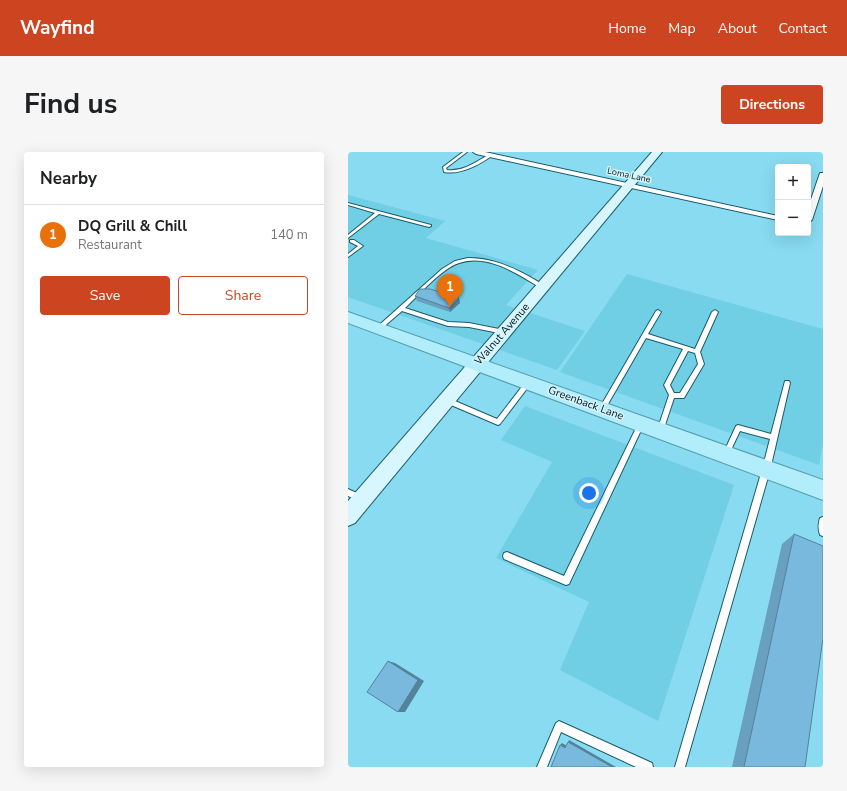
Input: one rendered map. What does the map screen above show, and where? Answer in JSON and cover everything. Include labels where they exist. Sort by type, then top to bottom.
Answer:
[{"type":"main road","name":"Greenback Lane","points":[[348,317],[823,490]]},
{"type":"street","name":"Loma Lane","points":[[476,152],[775,217]]},
{"type":"street","name":"Walnut Avenue","points":[[348,516],[355,496],[446,400],[657,152]]},
{"type":"street","points":[[811,211],[823,176]]},
{"type":"lane","points":[[465,152],[446,165],[444,168],[445,170],[450,172],[460,171],[491,155]]},
{"type":"lane","points":[[348,204],[429,226]]},
{"type":"lane","points":[[348,256],[361,246],[349,240],[379,212]]},
{"type":"lane","points":[[379,328],[445,269],[457,262],[470,260],[489,262],[506,267],[542,287]]},
{"type":"lane","points":[[401,309],[448,324],[469,325],[504,332]]},
{"type":"lane","points":[[602,409],[658,312]]},
{"type":"lane","points":[[672,395],[682,396],[701,364],[697,352],[715,312]]},
{"type":"lane","points":[[644,335],[697,352]]},
{"type":"lane","points":[[660,431],[672,395],[667,385],[686,348]]},
{"type":"lane","points":[[446,400],[498,422],[529,382]]},
{"type":"lane","points":[[680,767],[766,470],[787,383]]},
{"type":"lane","points":[[507,556],[566,581],[641,424]]},
{"type":"lane","points":[[726,455],[738,428],[774,437]]},
{"type":"lane","points":[[823,521],[823,532]]},
{"type":"lane","points":[[542,767],[559,726],[648,767]]},
{"type":"shaded area","points":[[348,195],[445,221],[426,238],[538,270],[506,305],[585,331],[557,370],[348,297]]},
{"type":"shaded area","points":[[627,274],[823,329],[823,443],[819,465],[560,372]]},
{"type":"shaded area","points":[[525,406],[734,485],[658,721],[560,670],[589,602],[496,558],[552,462],[501,440]]},
{"type":"building","points":[[420,289],[430,289],[459,298],[449,308],[415,296]]},
{"type":"building","points":[[794,534],[823,546],[823,638],[805,767],[744,767]]},
{"type":"building","points":[[388,661],[418,680],[398,712],[367,692]]},
{"type":"building","points":[[568,742],[612,767],[551,767],[560,745],[565,748]]},
{"type":"place","name":"DQ Grill & Chill","points":[[450,307]]}]
